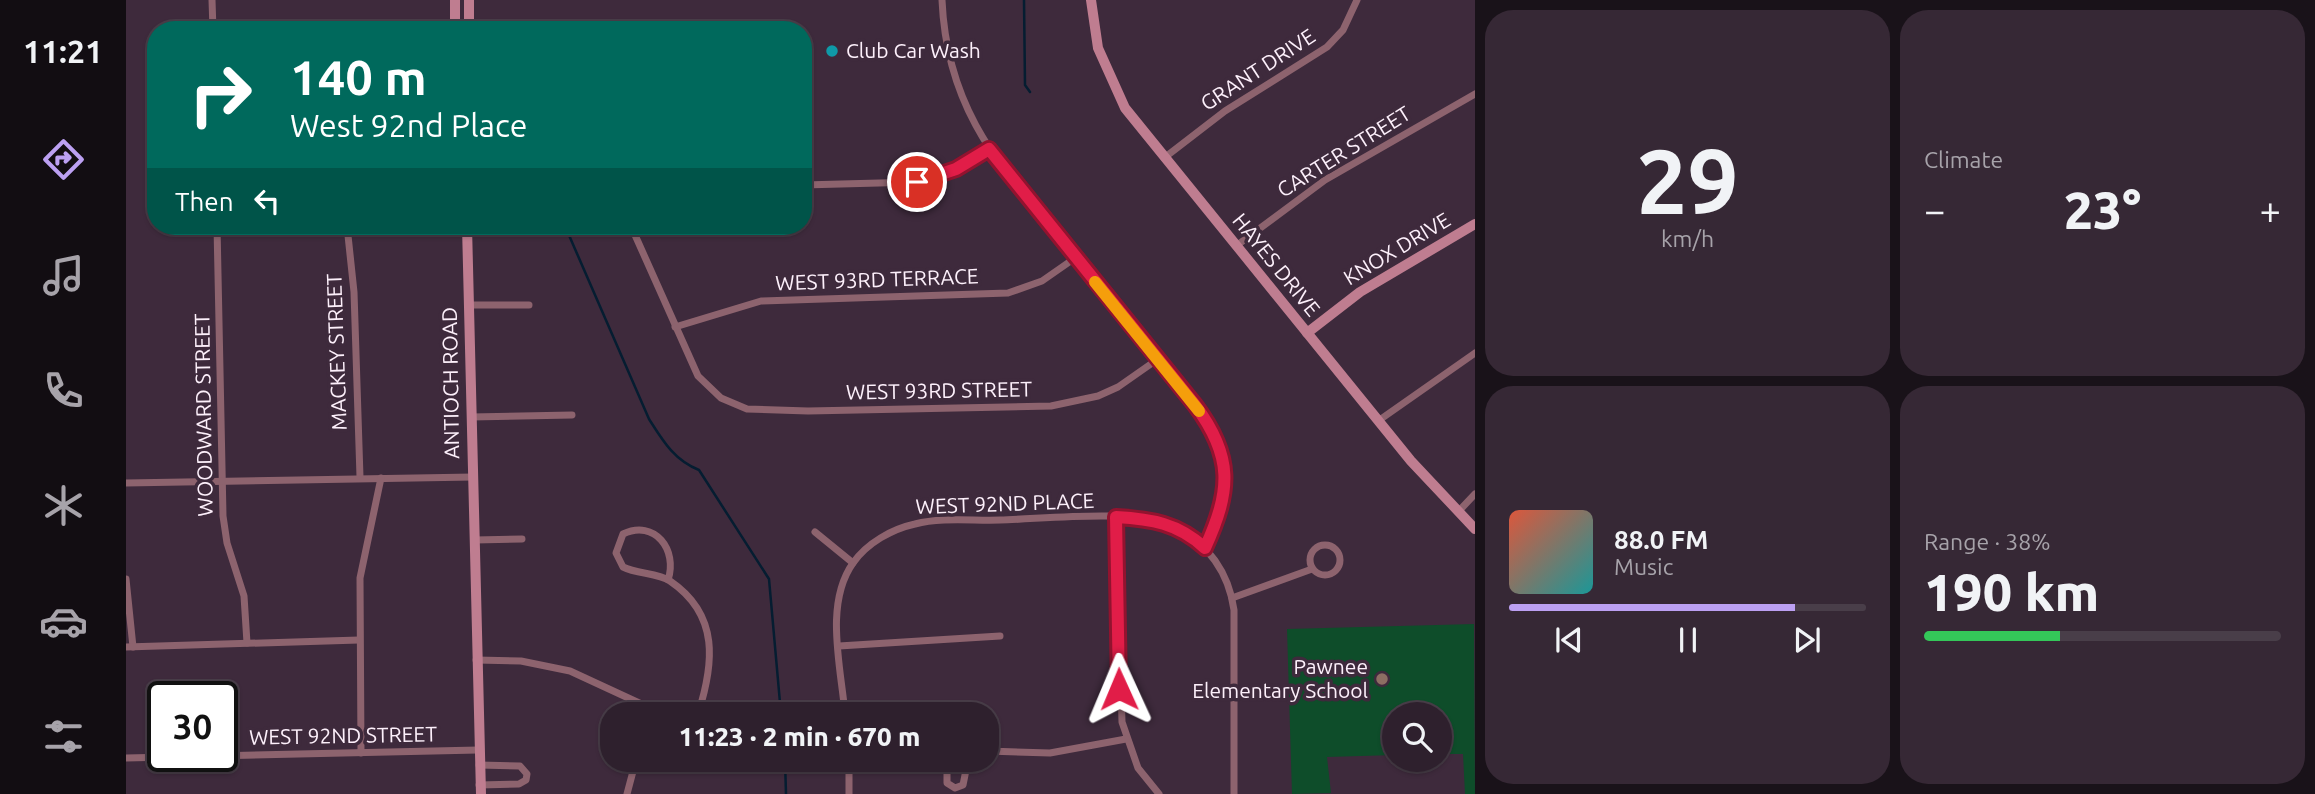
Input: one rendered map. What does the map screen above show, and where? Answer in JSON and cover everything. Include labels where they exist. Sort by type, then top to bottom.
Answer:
[{"type":"street","points":[[212,0],[213,21]]},
{"type":"street","points":[[455,0],[455,21]]},
{"type":"street","points":[[469,0],[469,21]]},
{"type":"street","points":[[942,0],[947,50],[953,76],[975,127],[989,149],[1209,424],[1222,453],[1226,485],[1223,504],[1205,548],[1219,566],[1232,598],[1234,794]]},
{"type":"street","name":"HAYES DRIVE","points":[[1091,0],[1094,28],[1105,69],[1125,108],[1378,421],[1475,529]]},
{"type":"street","name":"GRANT DRIVE","points":[[1164,158],[1225,111],[1327,47],[1343,30],[1357,0]]},
{"type":"street","name":"CARTER STREET","points":[[1236,246],[1325,180],[1475,94]]},
{"type":"street","points":[[812,185],[917,182],[956,169],[989,149]]},
{"type":"street","name":"KNOX DRIVE","points":[[1307,333],[1392,271],[1475,224]]},
{"type":"street","name":"WOODWARD STREET","points":[[217,235],[224,528],[244,596],[247,643]]},
{"type":"street","name":"MACKEY STREET","points":[[348,235],[354,292],[360,477]]},
{"type":"street","name":"ANTIOCH ROAD","points":[[467,235],[479,790]]},
{"type":"street","points":[[635,235],[675,327]]},
{"type":"street","name":"WEST 93RD TERRACE","points":[[675,327],[705,315],[761,301],[1008,293],[1042,281],[1075,258]]},
{"type":"street","points":[[469,305],[529,305]]},
{"type":"street","name":"WEST 93RD STREET","points":[[675,327],[691,365],[713,392],[732,404],[761,411],[1051,406],[1098,396],[1118,387],[1158,359]]},
{"type":"street","points":[[1378,421],[1475,353]]},
{"type":"street","points":[[471,417],[572,415]]},
{"type":"street","points":[[126,483],[473,477]]},
{"type":"street","points":[[361,753],[361,568],[381,478]]},
{"type":"street","points":[[1458,513],[1475,494]]},
{"type":"street","points":[[1116,517],[1119,689],[1126,739],[1138,768],[1159,794]]},
{"type":"street","name":"WEST 92ND PLACE","points":[[853,563],[886,534],[917,523],[1116,517],[1166,523],[1194,538],[1205,548]]},
{"type":"street","points":[[668,580],[671,571],[662,539],[652,531],[640,528],[623,534],[616,553],[623,567],[668,580],[693,605],[708,631],[711,646],[709,675],[701,702]]},
{"type":"street","points":[[815,531],[853,563],[838,606],[844,702]]},
{"type":"street","points":[[475,540],[522,539]]},
{"type":"street","points":[[1328,545],[1340,554],[1340,565],[1335,573],[1320,575],[1312,569],[1310,559],[1318,547],[1328,545]]},
{"type":"street","points":[[1232,598],[1312,569]]},
{"type":"street","points":[[126,579],[130,647],[359,640]]},
{"type":"street","points":[[839,646],[1000,636]]},
{"type":"street","points":[[476,660],[521,661],[569,670],[636,702]]},
{"type":"street","points":[[999,751],[1050,753],[1126,739]]},
{"type":"street","name":"WEST 92ND STREET","points":[[126,758],[478,750]]},
{"type":"street","points":[[479,765],[520,766],[527,774],[526,780],[519,784],[479,790]]},
{"type":"street","points":[[627,794],[633,772]]},
{"type":"street","points":[[849,772],[849,794]]},
{"type":"street","points":[[947,772],[947,783],[954,788],[962,785],[965,772]]},
{"type":"green space","name":"Pawnee Elementary School","points":[[1474,624],[1475,794],[1465,794],[1463,754],[1452,754],[1452,702],[1382,702],[1382,755],[1327,757],[1331,793],[1292,794],[1287,629]]},
{"type":"waterway","points":[[1024,0],[1025,85],[1030,92]]},
{"type":"waterway","points":[[569,235],[649,419],[676,455],[699,470],[769,579],[780,702]]},
{"type":"waterway","points":[[785,772],[786,794]]},
{"type":"slow traffic","points":[[1095,282],[1199,411]]},
{"type":"place","name":"Club Car Wash","points":[[832,51]]},
{"type":"place","name":"Pawnee Elementary School","points":[[1382,679]]},
{"type":"route","points":[[917,182],[956,169],[989,149],[1195,405],[1217,439],[1225,468],[1226,485],[1218,520],[1205,548],[1194,538],[1166,523],[1116,517],[1119,689]]}]
